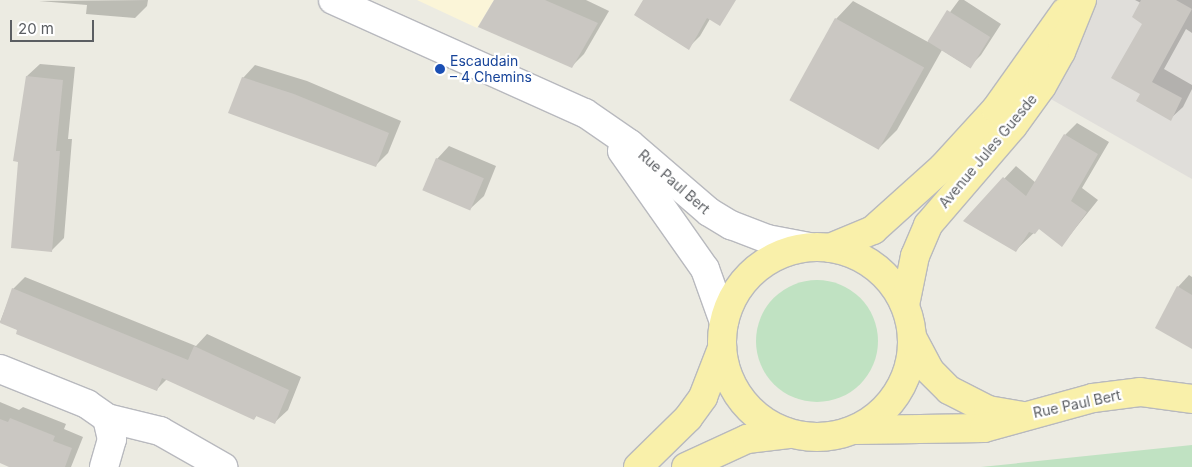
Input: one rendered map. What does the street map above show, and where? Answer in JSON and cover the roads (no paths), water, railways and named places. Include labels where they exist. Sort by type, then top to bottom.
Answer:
[{"type":"main road","name":"Avenue Jules Guesde","points":[[723,335],[737,292],[750,274],[777,256],[819,247],[874,230],[944,167],[996,109],[1073,0]]},
{"type":"main road","name":"Avenue Jules Guesde","points":[[905,305],[915,256],[928,225],[1037,94],[1061,52],[1082,0]]},
{"type":"main road","points":[[686,467],[748,439],[790,434],[822,437],[855,430],[881,413],[901,388],[911,358],[912,337],[905,305],[880,270],[856,255],[819,247]]},
{"type":"main road","points":[[723,335],[726,369],[739,397],[761,420],[790,434]]},
{"type":"main road","points":[[638,467],[688,418],[703,397],[723,335]]},
{"type":"main road","name":"Rue Paul Bert","points":[[912,337],[930,371],[949,390],[988,410],[1022,416]]},
{"type":"main road","name":"Rue Paul Bert","points":[[855,430],[984,428],[1093,398],[1140,392],[1192,399]]},
{"type":"street","name":"Rue Paul Bert","points":[[333,0],[568,104],[602,124],[719,219],[767,239],[819,247]]},
{"type":"street","name":"Rue Paul Bert","points":[[602,124],[705,269],[723,335]]},
{"type":"street","points":[[0,368],[87,404],[107,418],[160,431],[223,467]]},
{"type":"street","points":[[104,467],[112,439],[107,418]]},
{"type":"place","name":"Escaudain – 4 Chemins","points":[[440,69]]}]
